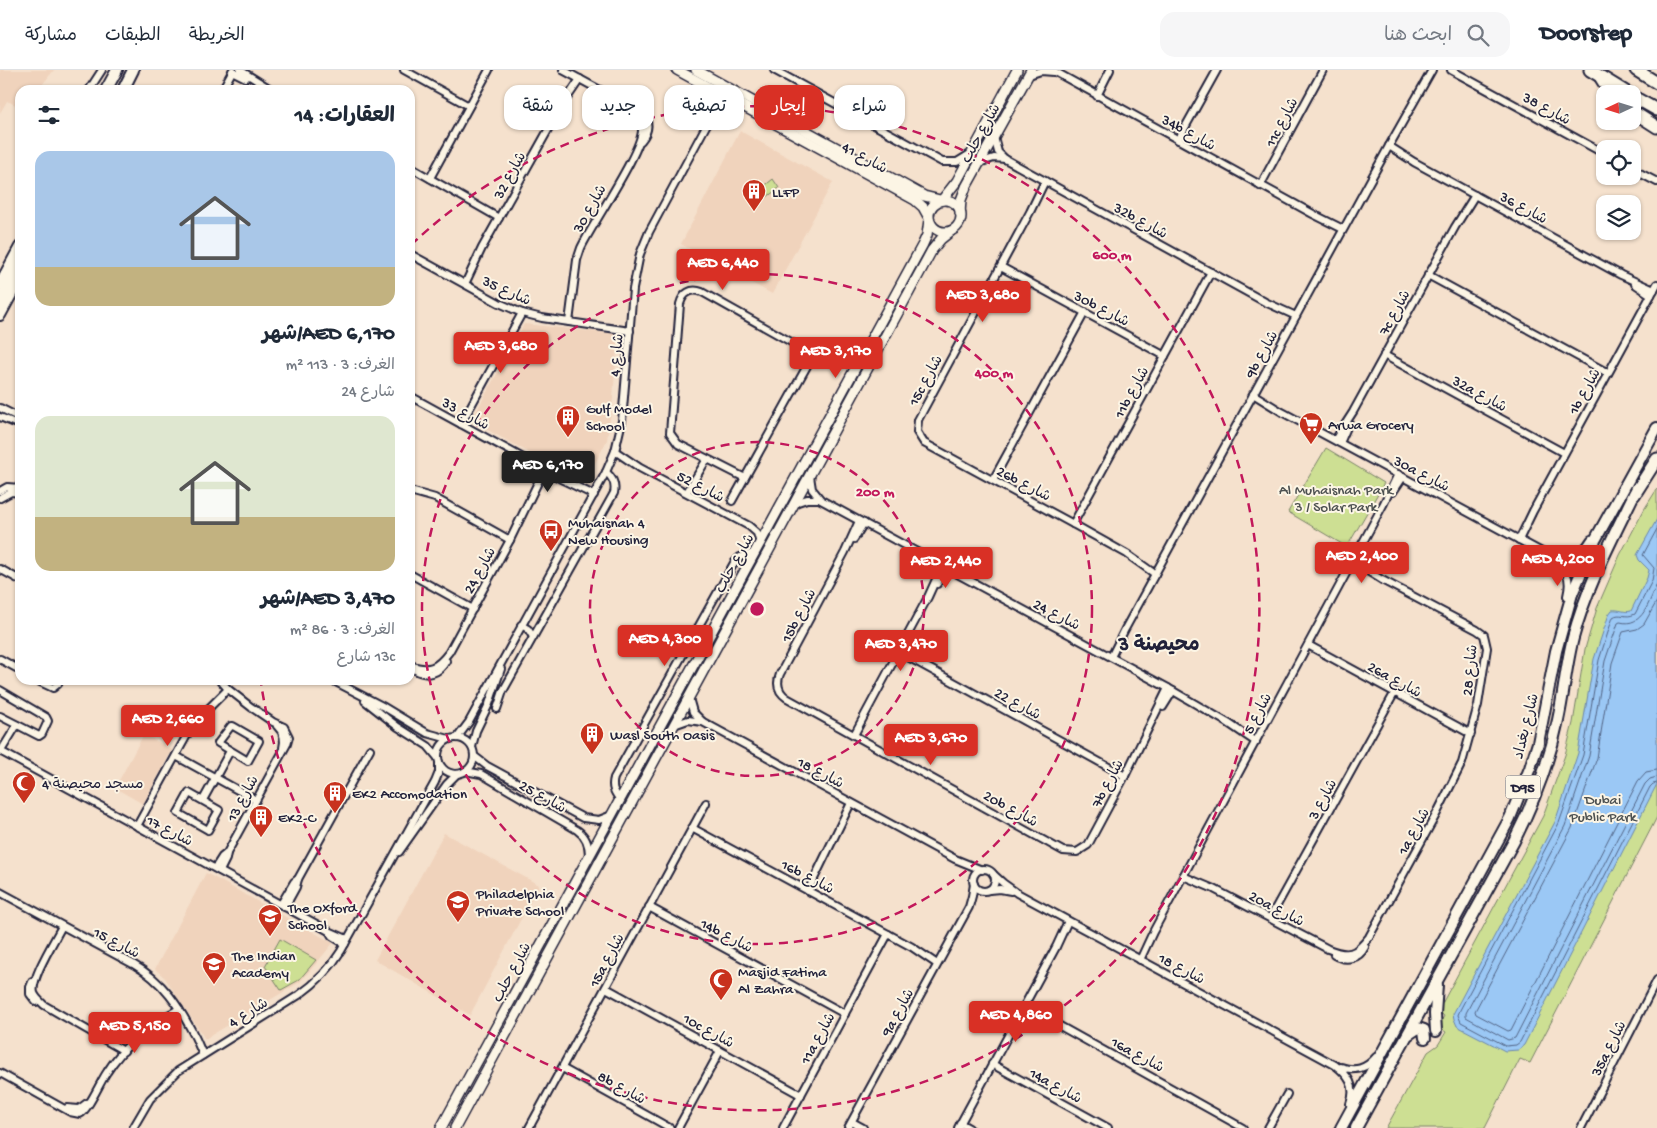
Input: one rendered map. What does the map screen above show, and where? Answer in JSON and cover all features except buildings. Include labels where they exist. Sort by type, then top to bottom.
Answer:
[{"type":"highway","points":[[1590,70],[1614,85]]},
{"type":"highway","points":[[1636,70],[1657,83]]},
{"type":"highway","points":[[1600,76],[1606,85]]},
{"type":"highway","points":[[1641,101],[1657,110]]},
{"type":"highway","points":[[1641,117],[1657,127]]},
{"type":"highway","points":[[1634,495],[1657,459]]},
{"type":"main road","points":[[109,85],[117,70]]},
{"type":"main road","points":[[126,85],[133,70]]},
{"type":"main road","points":[[0,284],[4,270],[15,254]]},
{"type":"main road","points":[[0,300],[15,272]]},
{"type":"main road","points":[[0,315],[15,287]]},
{"type":"main road","name":"شارع بغداد","points":[[1341,1128],[1510,818],[1521,793],[1538,743],[1556,651],[1566,612],[1586,559],[1657,428]]},
{"type":"main road","name":"شارع بغداد","points":[[1356,1128],[1514,841],[1534,798],[1543,774],[1558,720],[1568,658],[1581,611],[1601,561],[1657,450]]},
{"type":"main road","points":[[1436,1031],[1437,979]]},
{"type":"main road","points":[[1407,1036],[1413,1030],[1421,1028],[1424,1030],[1425,1038]]},
{"type":"street","points":[[92,85],[102,70]]},
{"type":"street","points":[[240,70],[262,84]]},
{"type":"street","points":[[404,70],[469,106]]},
{"type":"street","points":[[430,178],[489,70]]},
{"type":"street","name":"شارع 30","points":[[563,70],[642,113],[648,124],[647,133],[581,248],[577,260],[571,322]]},
{"type":"street","name":"شارع 41","points":[[677,70],[705,85]]},
{"type":"street","name":"شارع 41","points":[[696,70],[924,196],[941,200]]},
{"type":"street","points":[[774,70],[942,162],[957,162],[973,152]]},
{"type":"street","name":"شارع حلب","points":[[941,200],[957,181],[1017,70]]},
{"type":"street","points":[[1095,95],[1109,70]]},
{"type":"street","points":[[1178,140],[1217,70]]},
{"type":"street","name":"11c شارع","points":[[1260,186],[1323,70]]},
{"type":"street","name":"9b شارع","points":[[1418,92],[1427,70]]},
{"type":"street","name":"9b شارع","points":[[1109,656],[1387,148],[1432,70]]},
{"type":"street","name":"شارع 38","points":[[1451,70],[1596,149]]},
{"type":"street","points":[[225,85],[232,71],[262,84]]},
{"type":"street","name":"34b شارع","points":[[1029,73],[1053,71],[1342,231]]},
{"type":"street","name":"شارع حلب","points":[[960,212],[963,193],[1029,73]]},
{"type":"street","name":"شارع 32","points":[[463,283],[577,78]]},
{"type":"street","name":"شارع 41","points":[[744,107],[915,200],[923,207],[929,218]]},
{"type":"street","name":"شارع 4","points":[[458,738],[469,722],[606,472],[614,454],[624,411],[634,280],[643,246],[704,130]]},
{"type":"street","points":[[994,137],[996,147],[1005,159]]},
{"type":"street","name":"شارع 36","points":[[1387,148],[1622,275],[1654,289]]},
{"type":"street","points":[[979,163],[994,158],[1005,159]]},
{"type":"street","name":"32b شارع","points":[[1005,159],[1294,318]]},
{"type":"street","points":[[415,170],[500,216]]},
{"type":"street","points":[[1641,174],[1657,182]]},
{"type":"street","name":"15c شارع","points":[[916,428],[918,420],[1047,182]]},
{"type":"street","name":"7c شارع","points":[[1337,442],[1472,194]]},
{"type":"street","points":[[941,200],[954,202],[960,212],[960,221],[951,231],[938,230],[929,218],[930,208],[941,200]]},
{"type":"street","name":"شارع حلب","points":[[441,1128],[923,244],[927,235],[929,218]]},
{"type":"street","name":"شارع حلب","points":[[455,1128],[932,250],[940,239],[951,231]]},
{"type":"street","name":"شارع 35","points":[[415,257],[498,303],[522,313],[602,327],[630,329]]},
{"type":"street","name":"30b شارع","points":[[1001,267],[1166,356]]},
{"type":"street","name":"11b شارع","points":[[1074,524],[1211,272]]},
{"type":"street","points":[[1428,275],[1608,373]]},
{"type":"street","name":"1b شارع","points":[[1517,538],[1654,289]]},
{"type":"street","points":[[732,501],[807,366],[808,357],[807,353],[800,347],[702,292],[692,290],[684,295],[680,304],[669,428],[675,441],[744,478]]},
{"type":"street","points":[[992,480],[1085,312]]},
{"type":"street","points":[[461,424],[522,313]]},
{"type":"street","name":"32a شارع","points":[[1384,355],[1564,453]]},
{"type":"street","name":"30a شارع","points":[[1252,396],[1551,557],[1562,565],[1568,574],[1569,585],[1565,605],[1566,612]]},
{"type":"street","name":"شارع 33","points":[[415,399],[592,497]]},
{"type":"street","points":[[0,408],[15,416]]},
{"type":"street","points":[[0,417],[15,423]]},
{"type":"street","name":"26b شارع","points":[[916,428],[918,436],[924,443],[1157,571]]},
{"type":"street","name":"شارع 52","points":[[614,454],[749,526],[756,533],[758,548]]},
{"type":"street","points":[[687,492],[707,458]]},
{"type":"street","name":"شارع 24","points":[[415,669],[422,674],[430,674],[442,668],[530,500],[547,472]]},
{"type":"street","points":[[497,709],[503,691],[538,626],[614,493],[613,479],[606,472]]},
{"type":"street","points":[[810,476],[812,489],[820,500]]},
{"type":"street","name":"شارع 5","points":[[1138,959],[1400,476]]},
{"type":"street","points":[[0,492],[7,487],[15,488]]},
{"type":"street","points":[[0,498],[11,492],[15,492]]},
{"type":"street","points":[[415,492],[435,498],[510,540]]},
{"type":"street","points":[[795,503],[808,498],[820,500]]},
{"type":"street","name":"شارع 24","points":[[820,500],[1109,656],[1257,739]]},
{"type":"street","name":"15b شارع","points":[[779,690],[780,674],[862,522]]},
{"type":"street","points":[[1551,557],[1565,559],[1578,555],[1584,551],[1593,535],[1603,525]]},
{"type":"street","name":"شارع 52","points":[[749,526],[769,526]]},
{"type":"street","points":[[620,800],[614,791],[614,778],[734,563],[740,557],[758,548]]},
{"type":"street","name":"شارع 28","points":[[1352,564],[1469,625],[1484,635],[1487,648],[1478,705],[1471,734]]},
{"type":"street","points":[[854,736],[945,567]]},
{"type":"street","points":[[0,569],[15,577]]},
{"type":"street","points":[[415,577],[472,609]]},
{"type":"street","points":[[522,623],[538,626]]},
{"type":"street","points":[[522,623],[533,637]]},
{"type":"street","name":"26a شارع","points":[[1308,645],[1471,734]]},
{"type":"street","name":"شارع 4","points":[[472,747],[476,731],[489,704],[507,652]]},
{"type":"street","name":"شارع 22","points":[[899,652],[1125,776]]},
{"type":"street","points":[[0,659],[15,667]]},
{"type":"street","points":[[45,685],[53,688],[57,685]]},
{"type":"street","name":"شارع 13","points":[[218,870],[280,756],[284,737],[281,729],[273,722],[224,685]]},
{"type":"street","points":[[342,685],[384,707],[434,736],[449,739],[458,738],[466,741],[472,747],[474,756],[472,765],[465,771],[457,774],[444,770],[428,746],[398,727],[355,692]]},
{"type":"street","points":[[137,826],[197,720],[228,689]]},
{"type":"street","points":[[0,690],[46,717],[48,721],[42,734],[39,736],[0,716]]},
{"type":"street","name":"20b شارع","points":[[779,690],[784,697],[1064,851],[1077,852]]},
{"type":"street","name":"7b شارع","points":[[1077,852],[1088,845],[1170,690]]},
{"type":"street","name":"شارع 3","points":[[1270,918],[1395,692]]},
{"type":"street","name":"شارع 18","points":[[689,698],[693,712],[703,722],[955,859],[982,870]]},
{"type":"street","points":[[674,725],[688,720],[703,722]]},
{"type":"street","points":[[0,750],[16,724]]},
{"type":"street","points":[[232,726],[259,741],[248,760],[230,751],[218,743],[232,726]]},
{"type":"street","name":"1a شارع","points":[[1369,937],[1457,775],[1471,734]]},
{"type":"street","points":[[438,760],[442,745],[449,739]]},
{"type":"street","points":[[283,906],[296,887],[298,879],[370,749]]},
{"type":"street","name":"شارع 17","points":[[0,750],[346,941]]},
{"type":"street","points":[[203,800],[230,751]]},
{"type":"street","points":[[176,756],[256,800]]},
{"type":"street","name":"شارع 25","points":[[474,756],[487,766],[583,818],[599,820],[613,814]]},
{"type":"street","name":"شارع 4","points":[[133,1128],[148,1103],[178,1071],[308,989],[330,966],[346,941],[435,782],[439,772],[438,760]]},
{"type":"street","name":"شارع 25","points":[[465,771],[481,774],[582,833],[588,843],[588,860]]},
{"type":"street","name":"شارع 4","points":[[380,880],[447,784],[457,774]]},
{"type":"street","points":[[189,794],[203,800],[219,810],[208,830],[178,813],[189,794]]},
{"type":"street","name":"15a شارع","points":[[529,1128],[706,803]]},
{"type":"street","points":[[808,891],[838,830],[854,804]]},
{"type":"street","name":"16b شارع","points":[[692,828],[939,962]]},
{"type":"street","name":"شارع 18","points":[[955,859],[966,867],[974,881]]},
{"type":"street","points":[[987,870],[993,874],[994,883],[986,890],[978,889],[974,881],[976,873],[987,870]]},
{"type":"street","name":"شارع 18","points":[[993,874],[1017,893],[1335,1065],[1346,1074],[1353,1092],[1351,1101],[1337,1128]]},
{"type":"street","name":"20a شارع","points":[[1184,874],[1328,949],[1341,958],[1353,958],[1364,950],[1369,937]]},
{"type":"street","name":"9a شارع","points":[[851,1126],[968,908],[974,881]]},
{"type":"street","name":"شارع 18","points":[[986,890],[1000,889],[1017,893]]},
{"type":"street","name":"9a شارع","points":[[968,908],[986,890]]},
{"type":"street","name":"شارع 15","points":[[0,892],[146,972],[164,988],[179,1009],[205,1054]]},
{"type":"street","name":"14b شارع","points":[[649,907],[845,1014]]},
{"type":"street","points":[[969,1128],[959,1126],[1070,922]]},
{"type":"street","points":[[62,926],[30,987],[30,994],[34,1000],[124,1050]]},
{"type":"street","name":"11a شارع","points":[[783,1128],[888,934]]},
{"type":"street","name":"35a شارع","points":[[1581,1128],[1657,980]]},
{"type":"street","name":"10c شارع","points":[[606,988],[801,1095]]},
{"type":"street","name":"16a شارع","points":[[1024,1006],[1247,1128]]},
{"type":"street","points":[[0,1072],[59,1106],[76,1110],[84,1106],[91,1099],[107,1072],[124,1050],[157,1022],[179,1009]]},
{"type":"street","name":"شارع 18","points":[[1335,1065],[1348,1069],[1361,1068],[1372,1062],[1385,1048]]},
{"type":"street","points":[[678,1128],[720,1051]]},
{"type":"street","name":"14a شارع","points":[[992,1064],[1108,1128]]},
{"type":"street","name":"8b شارع","points":[[562,1068],[670,1128]]},
{"type":"street","points":[[1268,1128],[1287,1094]]},
{"type":"street","points":[[851,1126],[863,1128]]},
{"type":"shaded area","points":[[0,70],[54,70],[42,85],[15,85],[15,105],[7,101],[0,113]]},
{"type":"shaded area","points":[[740,131],[833,182],[772,294],[681,244]]},
{"type":"shaded area","points":[[524,324],[618,334],[613,398],[607,440],[585,483],[471,421]]},
{"type":"shaded area","points":[[144,734],[172,750],[143,804],[115,788]]},
{"type":"shaded area","name":"Philadelphia Private School","points":[[444,833],[539,885],[470,1015],[375,960]]},
{"type":"shaded area","points":[[206,873],[333,943],[300,982],[205,1039],[165,978],[155,969]]},
{"type":"green space","points":[[773,179],[779,188],[763,200],[757,192]]},
{"type":"green space","name":"Al Muhaisnah Park 3 / Solar Park","points":[[1326,448],[1384,483],[1347,547],[1288,512]]},
{"type":"green space","name":"Dubai Public Park","points":[[1657,489],[1657,817],[1530,1063],[1520,1059],[1485,1128],[1386,1128],[1428,1052],[1438,1045],[1446,1032],[1438,1027],[1444,1016],[1438,1011],[1543,816],[1565,755],[1573,723],[1585,649],[1597,608],[1620,555]]},
{"type":"green space","points":[[280,939],[316,960],[299,980],[281,990],[265,966]]},
{"type":"water","name":"Dubai Public Park","points":[[1657,519],[1657,784],[1524,1045],[1518,1050],[1505,1051],[1457,1026],[1453,1014],[1555,822],[1578,753],[1594,659],[1609,614],[1612,610],[1631,611],[1649,570],[1639,560],[1637,555]]},
{"type":"place","name":"LLFP","points":[[754,212]]},
{"type":"place","name":"Gulf Model School","points":[[568,438]]},
{"type":"place","name":"Arwa Grocery","points":[[1311,445]]},
{"type":"place","name":"Muhaisnah 4 New Housing","points":[[551,552]]},
{"type":"place","name":"Wasl South Oasis","points":[[592,755]]},
{"type":"place","name":"مسجد محيصنة 4","points":[[24,804]]},
{"type":"place","name":"EK2 Accomodation","points":[[335,814]]},
{"type":"place","name":"EK2-C","points":[[261,838]]},
{"type":"place","name":"Philadelphia Private School","points":[[458,923]]},
{"type":"place","name":"The Oxford School","points":[[270,937]]},
{"type":"place","name":"The Indian Academy","points":[[214,985]]},
{"type":"place","name":"Masjid Fatima Al Zahra","points":[[721,1001]]},
{"type":"district","name":"محيصنة 3","points":[[1159,643]]}]
